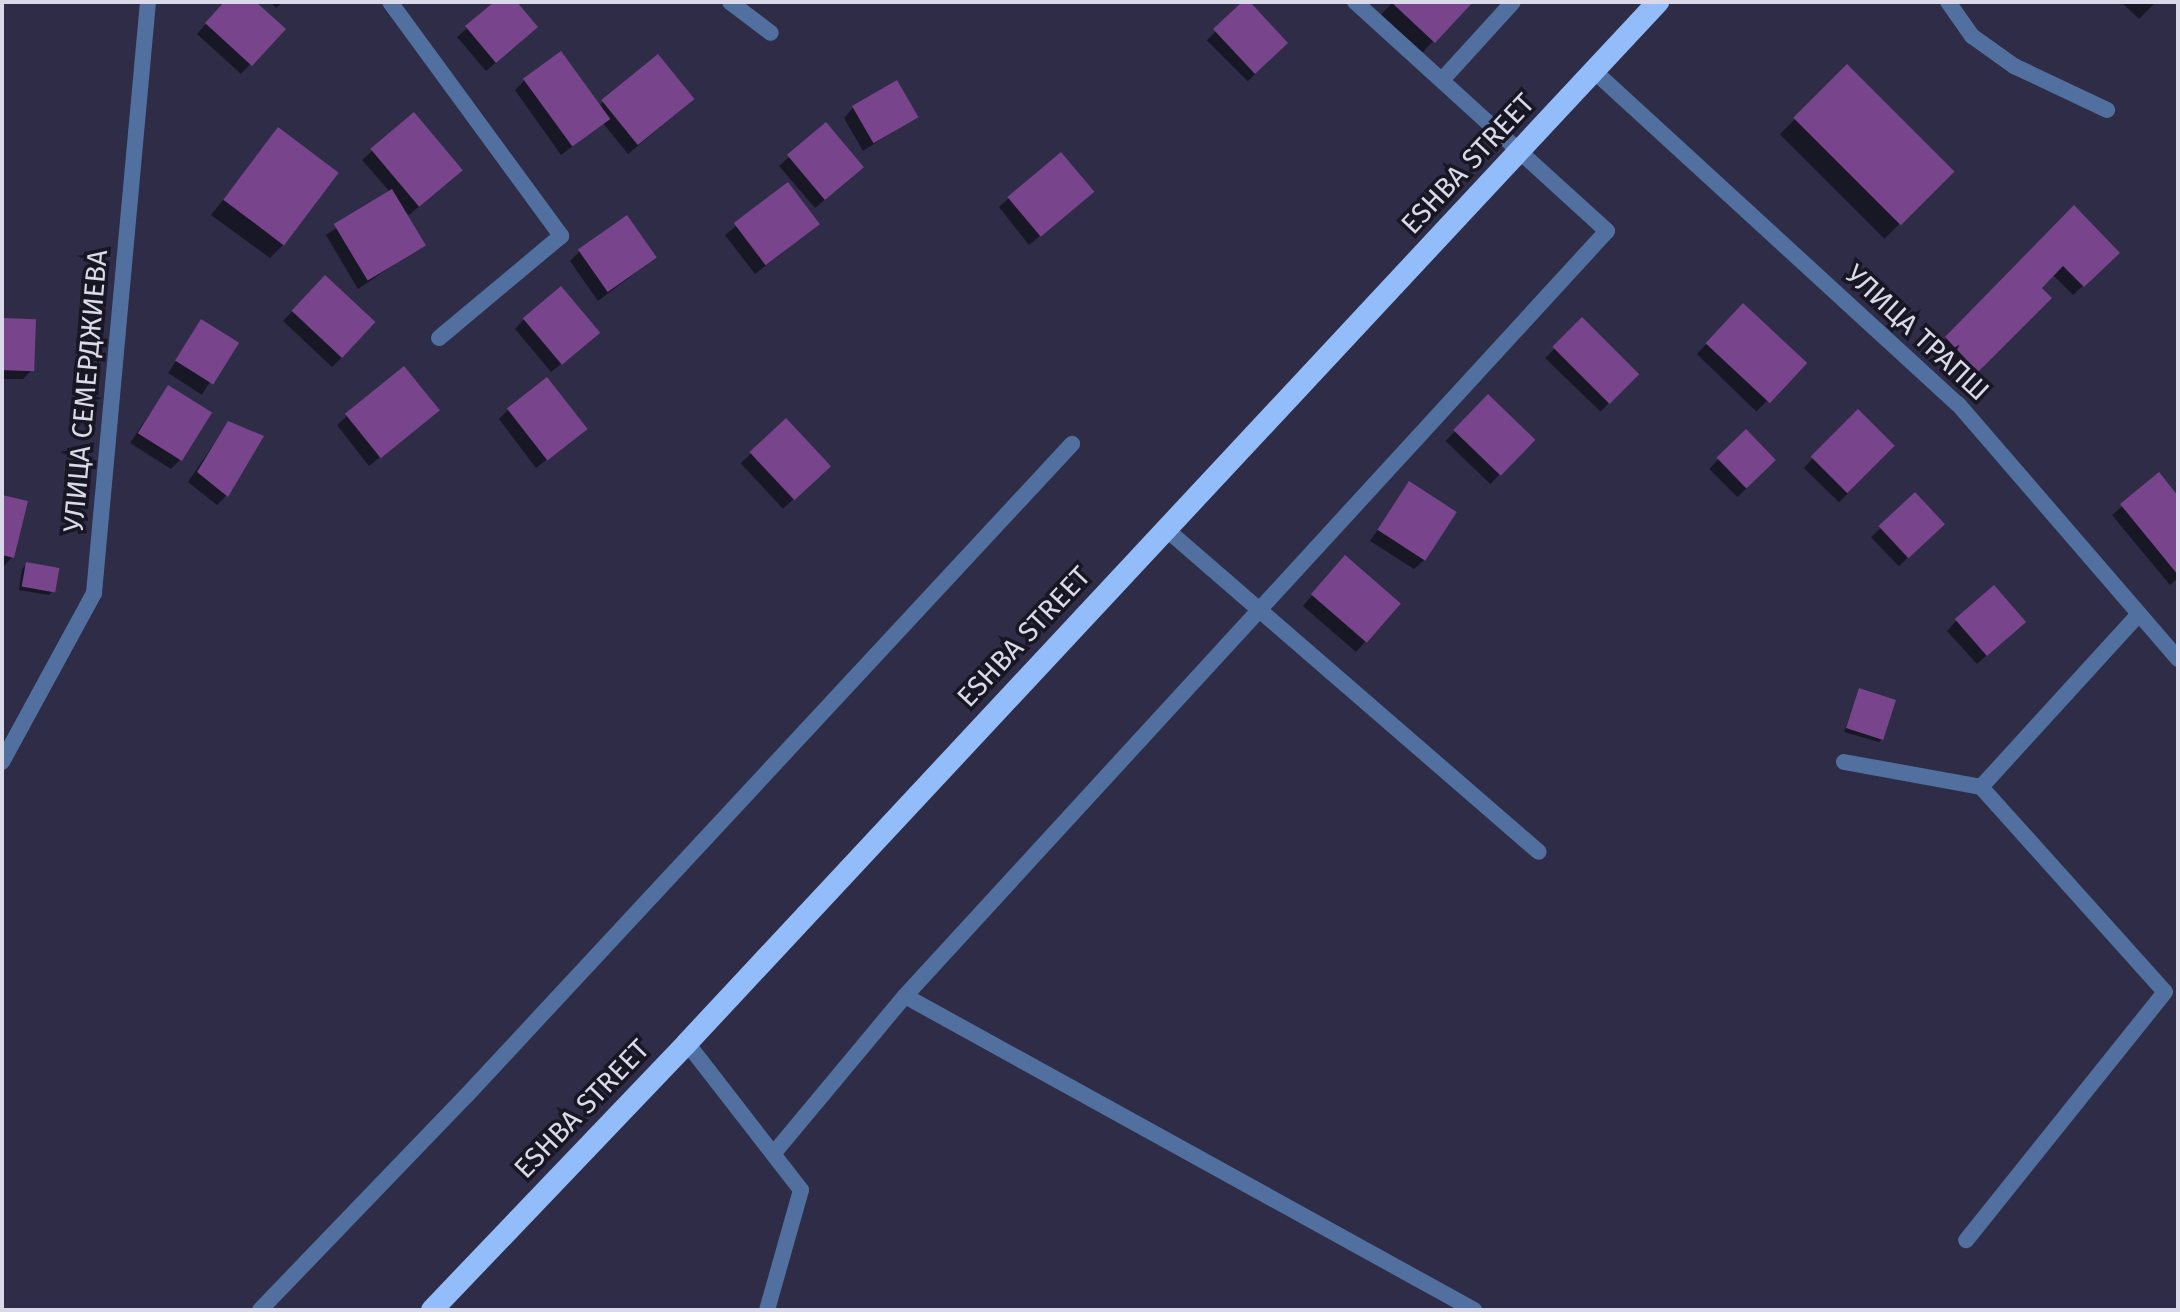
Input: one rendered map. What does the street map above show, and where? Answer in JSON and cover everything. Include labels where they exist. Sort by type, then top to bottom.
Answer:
[{"type":"highway","name":"ESHBA STREET","points":[[432,1310],[687,1043],[1522,152],[1658,2]]},
{"type":"street","name":"УЛИЦА СЕМЕРДЖИЕВА","points":[[2,762],[94,593],[148,2]]},
{"type":"street","points":[[390,2],[561,236],[439,338]]},
{"type":"street","points":[[730,2],[771,33]]},
{"type":"street","points":[[774,1153],[905,996],[1607,231],[1355,2]]},
{"type":"street","points":[[1442,80],[1513,2]]},
{"type":"street","points":[[1948,2],[1972,36],[2014,66],[2107,110]]},
{"type":"street","name":"УЛИЦА ТРАПШ","points":[[1594,71],[1958,404],[2178,659]]},
{"type":"street","points":[[260,1310],[467,1095],[1072,444]]},
{"type":"street","points":[[1166,529],[1539,852]]},
{"type":"street","points":[[1981,787],[2139,614]]},
{"type":"street","points":[[1844,762],[1981,787],[2165,992],[1966,1240]]},
{"type":"street","points":[[905,996],[1474,1310]]},
{"type":"street","points":[[687,1043],[801,1190],[767,1310]]},
{"type":"building","points":[[224,2],[256,2],[286,29],[252,66],[205,23]]},
{"type":"building","points":[[494,2],[517,2],[538,27],[496,63],[465,26]]},
{"type":"building","points":[[1242,2],[1250,2],[1288,43],[1255,74],[1213,29]]},
{"type":"building","points":[[1391,2],[1473,2],[1435,43]]},
{"type":"building","points":[[561,51],[610,119],[572,147],[523,79]]},
{"type":"building","points":[[658,54],[695,99],[638,145],[601,100]]},
{"type":"building","points":[[1847,64],[1954,171],[1901,225],[1793,118]]},
{"type":"building","points":[[897,80],[918,117],[873,143],[852,106]]},
{"type":"building","points":[[414,112],[463,170],[419,207],[370,149]]},
{"type":"building","points":[[826,122],[864,167],[825,200],[787,155]]},
{"type":"building","points":[[278,127],[339,173],[284,245],[223,200]]},
{"type":"building","points":[[1061,152],[1094,192],[1041,237],[1007,197]]},
{"type":"building","points":[[788,182],[820,224],[766,265],[734,223]]},
{"type":"building","points":[[392,189],[426,246],[368,281],[334,224]]},
{"type":"building","points":[[2074,205],[2120,253],[2084,287],[2063,266],[2042,288],[2052,298],[1978,372],[1945,337]]},
{"type":"building","points":[[627,215],[657,258],[608,292],[578,249]]},
{"type":"building","points":[[325,275],[375,322],[342,358],[292,311]]},
{"type":"building","points":[[561,286],[600,333],[562,365],[523,318]]},
{"type":"building","points":[[1743,303],[1807,363],[1770,403],[1705,343]]},
{"type":"building","points":[[1582,317],[1639,374],[1610,404],[1552,347]]},
{"type":"building","points":[[2,318],[36,319],[34,371],[2,370]]},
{"type":"building","points":[[201,319],[239,343],[213,384],[175,361]]},
{"type":"building","points":[[404,366],[440,410],[381,458],[345,414]]},
{"type":"building","points":[[547,377],[588,429],[547,460],[507,408]]},
{"type":"building","points":[[168,385],[212,413],[182,461],[138,433]]},
{"type":"building","points":[[1488,394],[1535,440],[1501,476],[1453,430]]},
{"type":"building","points":[[1858,409],[1895,446],[1847,493],[1811,456]]},
{"type":"building","points":[[786,418],[831,466],[794,500],[749,452]]},
{"type":"building","points":[[228,421],[264,436],[228,497],[197,472]]},
{"type":"building","points":[[1746,429],[1776,460],[1746,488],[1717,457]]},
{"type":"building","points":[[2159,472],[2178,496],[2178,575],[2120,504]]},
{"type":"building","points":[[1409,481],[1457,512],[1425,561],[1377,530]]},
{"type":"building","points":[[1915,492],[1945,524],[1908,558],[1878,526]]},
{"type":"building","points":[[2,495],[28,501],[14,558],[2,555]]},
{"type":"building","points":[[1345,555],[1401,604],[1367,643],[1311,594]]},
{"type":"building","points":[[26,562],[59,568],[55,593],[22,587]]},
{"type":"building","points":[[1994,585],[2026,622],[1987,656],[1955,619]]},
{"type":"building","points":[[1859,688],[1896,700],[1883,740],[1846,728]]}]
